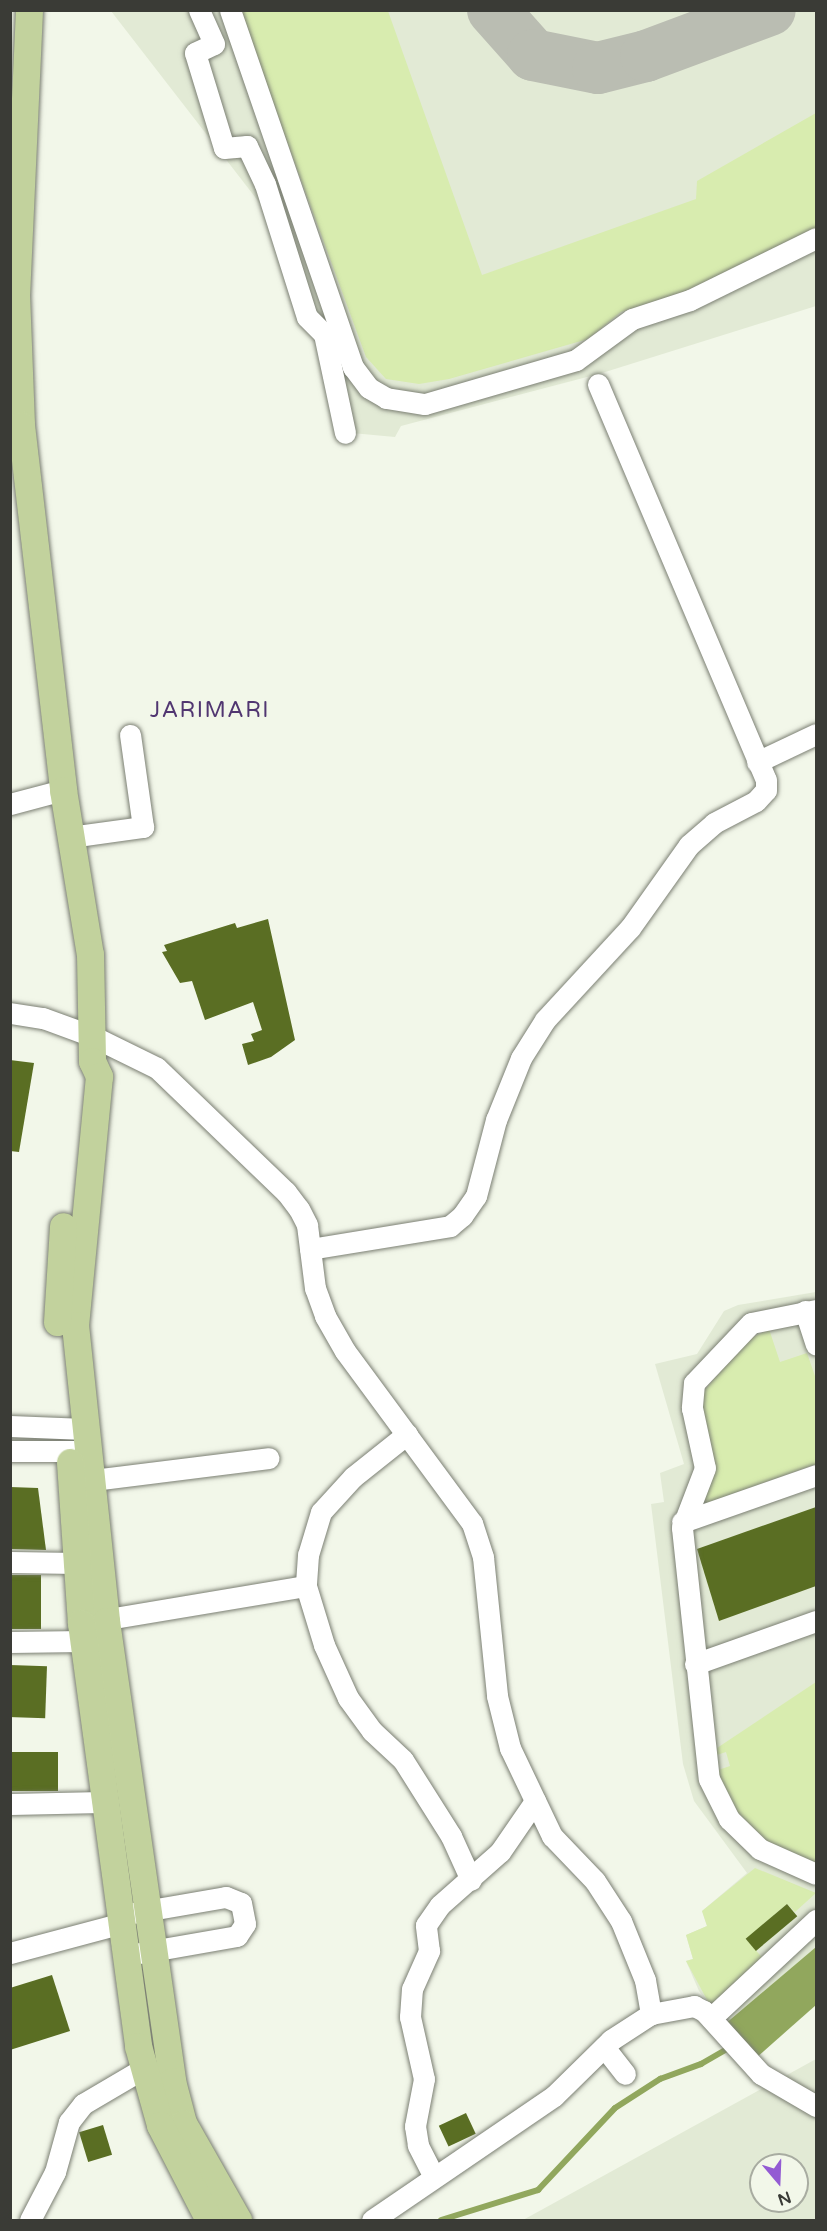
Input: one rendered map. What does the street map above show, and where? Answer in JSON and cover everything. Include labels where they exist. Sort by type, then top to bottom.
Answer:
[{"type":"main road","points":[[29,10],[18,107],[16,425],[63,790],[90,954],[92,1048],[82,1077],[58,1270],[57,1325],[77,1440],[104,1802],[124,1956],[144,2068],[187,2157],[209,2220]]},
{"type":"main road","points":[[81,1482],[77,1563],[146,1911],[172,2081],[183,2123],[187,2157],[238,2220]]},
{"type":"street","points":[[199,10],[214,44],[195,53],[224,148],[247,146],[265,184],[308,317],[324,334],[345,433]]},
{"type":"street","points":[[230,10],[353,367],[369,388],[386,398],[425,404],[576,360],[632,319],[690,300],[816,238]]},
{"type":"street","points":[[310,1249],[450,1226],[462,1216],[476,1196],[496,1120],[521,1058],[539,1030],[630,928],[689,845],[714,823],[762,795],[766,780],[598,384]]},
{"type":"street","points":[[757,762],[816,734]]},
{"type":"street","points":[[70,837],[143,827],[130,735]]},
{"type":"street","points":[[10,804],[63,790]]},
{"type":"street","points":[[10,1013],[43,1018],[92,1048],[157,1068],[184,1090],[286,1192],[307,1225],[315,1288],[325,1316],[472,1523],[491,1606],[497,1696],[510,1748],[552,1836],[595,1881],[621,1921],[638,1958],[651,2014]]},
{"type":"street","points":[[816,1344],[811,1310],[751,1323],[694,1383],[692,1408],[705,1468],[682,1522],[704,1761],[715,1795],[729,1819],[760,1849],[816,1874]]},
{"type":"street","points":[[10,1426],[77,1440]]},
{"type":"street","points":[[407,1434],[353,1477],[321,1512],[308,1555],[306,1586],[324,1645],[348,1698],[372,1731],[403,1760],[451,1836],[471,1880]]},
{"type":"street","points":[[10,1451],[77,1440]]},
{"type":"street","points":[[81,1482],[269,1458]]},
{"type":"street","points":[[682,1522],[816,1475]]},
{"type":"street","points":[[10,1562],[77,1563]]},
{"type":"street","points":[[10,1642],[306,1586]]},
{"type":"street","points":[[695,1664],[816,1621]]},
{"type":"street","points":[[434,2177],[418,2145],[415,2126],[424,2079],[413,2041],[410,2001],[429,1952],[426,1925],[431,1915],[500,1852],[535,1801]]},
{"type":"street","points":[[10,1804],[104,1802]]},
{"type":"street","points":[[10,1953],[146,1911],[226,1897],[241,1904],[245,1924],[237,1936],[124,1956]]},
{"type":"street","points":[[716,2024],[816,1920]]},
{"type":"street","points":[[372,2220],[554,2096],[604,2046],[651,2014],[694,2006],[716,2024],[753,2066],[816,2106]]},
{"type":"street","points":[[604,2046],[625,2073]]},
{"type":"street","points":[[30,2220],[55,2172],[69,2122],[83,2104],[144,2068]]},
{"type":"shaded area","points":[[111,11],[816,11],[816,306],[602,373],[401,426],[395,437],[352,433],[311,313],[296,250]]},
{"type":"shaded area","points":[[239,11],[388,11],[482,275],[696,199],[697,181],[816,113],[816,231],[682,293],[621,312],[588,339],[449,379],[419,384],[386,379],[366,357]]},
{"type":"shaded area","points":[[816,1292],[816,1947],[725,2024],[699,1991],[686,1961],[693,1959],[686,1935],[707,1926],[702,1911],[747,1873],[694,1801],[683,1764],[651,1504],[664,1502],[660,1473],[684,1464],[655,1364],[697,1354],[724,1311],[738,1305]]},
{"type":"shaded area","points":[[769,1329],[780,1362],[807,1353],[816,1379],[816,1464],[697,1507],[714,1470],[700,1405],[703,1392],[746,1341]]},
{"type":"shaded area","points":[[816,1682],[816,1865],[757,1838],[739,1816],[715,1771],[730,1766],[726,1752],[711,1757],[711,1752]]},
{"type":"shaded area","points":[[755,1868],[816,1893],[795,1912],[787,1904],[746,1939],[765,1961],[712,2009],[686,1961],[693,1959],[686,1935],[707,1926],[702,1911]]},
{"type":"shaded area","points":[[816,1947],[816,2005],[756,2058],[725,2024]]},
{"type":"shaded area","points":[[816,2059],[816,2220],[523,2220]]},
{"type":"building","points":[[268,919],[295,1040],[271,1057],[248,1065],[242,1044],[254,1041],[251,1034],[262,1030],[253,1002],[205,1020],[192,981],[180,983],[162,952],[167,951],[164,945],[235,923],[237,928]]},
{"type":"building","points":[[10,1060],[34,1063],[19,1152],[10,1151]]},
{"type":"building","points":[[10,1487],[38,1488],[46,1550],[10,1549]]},
{"type":"building","points":[[816,1507],[816,1586],[719,1621],[697,1549]]},
{"type":"building","points":[[10,1575],[41,1575],[41,1629],[10,1629]]},
{"type":"building","points":[[10,1665],[47,1666],[45,1718],[10,1717]]},
{"type":"building","points":[[10,1752],[58,1752],[58,1791],[10,1791]]},
{"type":"building","points":[[787,1904],[797,1916],[756,1951],[746,1939]]},
{"type":"building","points":[[52,1975],[70,2031],[10,2050],[10,1988]]},
{"type":"building","points":[[466,2113],[476,2134],[449,2147],[439,2126]]},
{"type":"building","points":[[103,2125],[112,2155],[88,2162],[79,2132]]},
{"type":"waterway","points":[[441,2220],[538,2190],[615,2108],[660,2079],[701,2064],[732,2046]]},
{"type":"taxiway","points":[[493,10],[533,55],[598,68],[646,56],[770,10]]},
{"type":"district","name":"JARIMARI","points":[[210,711]]}]
